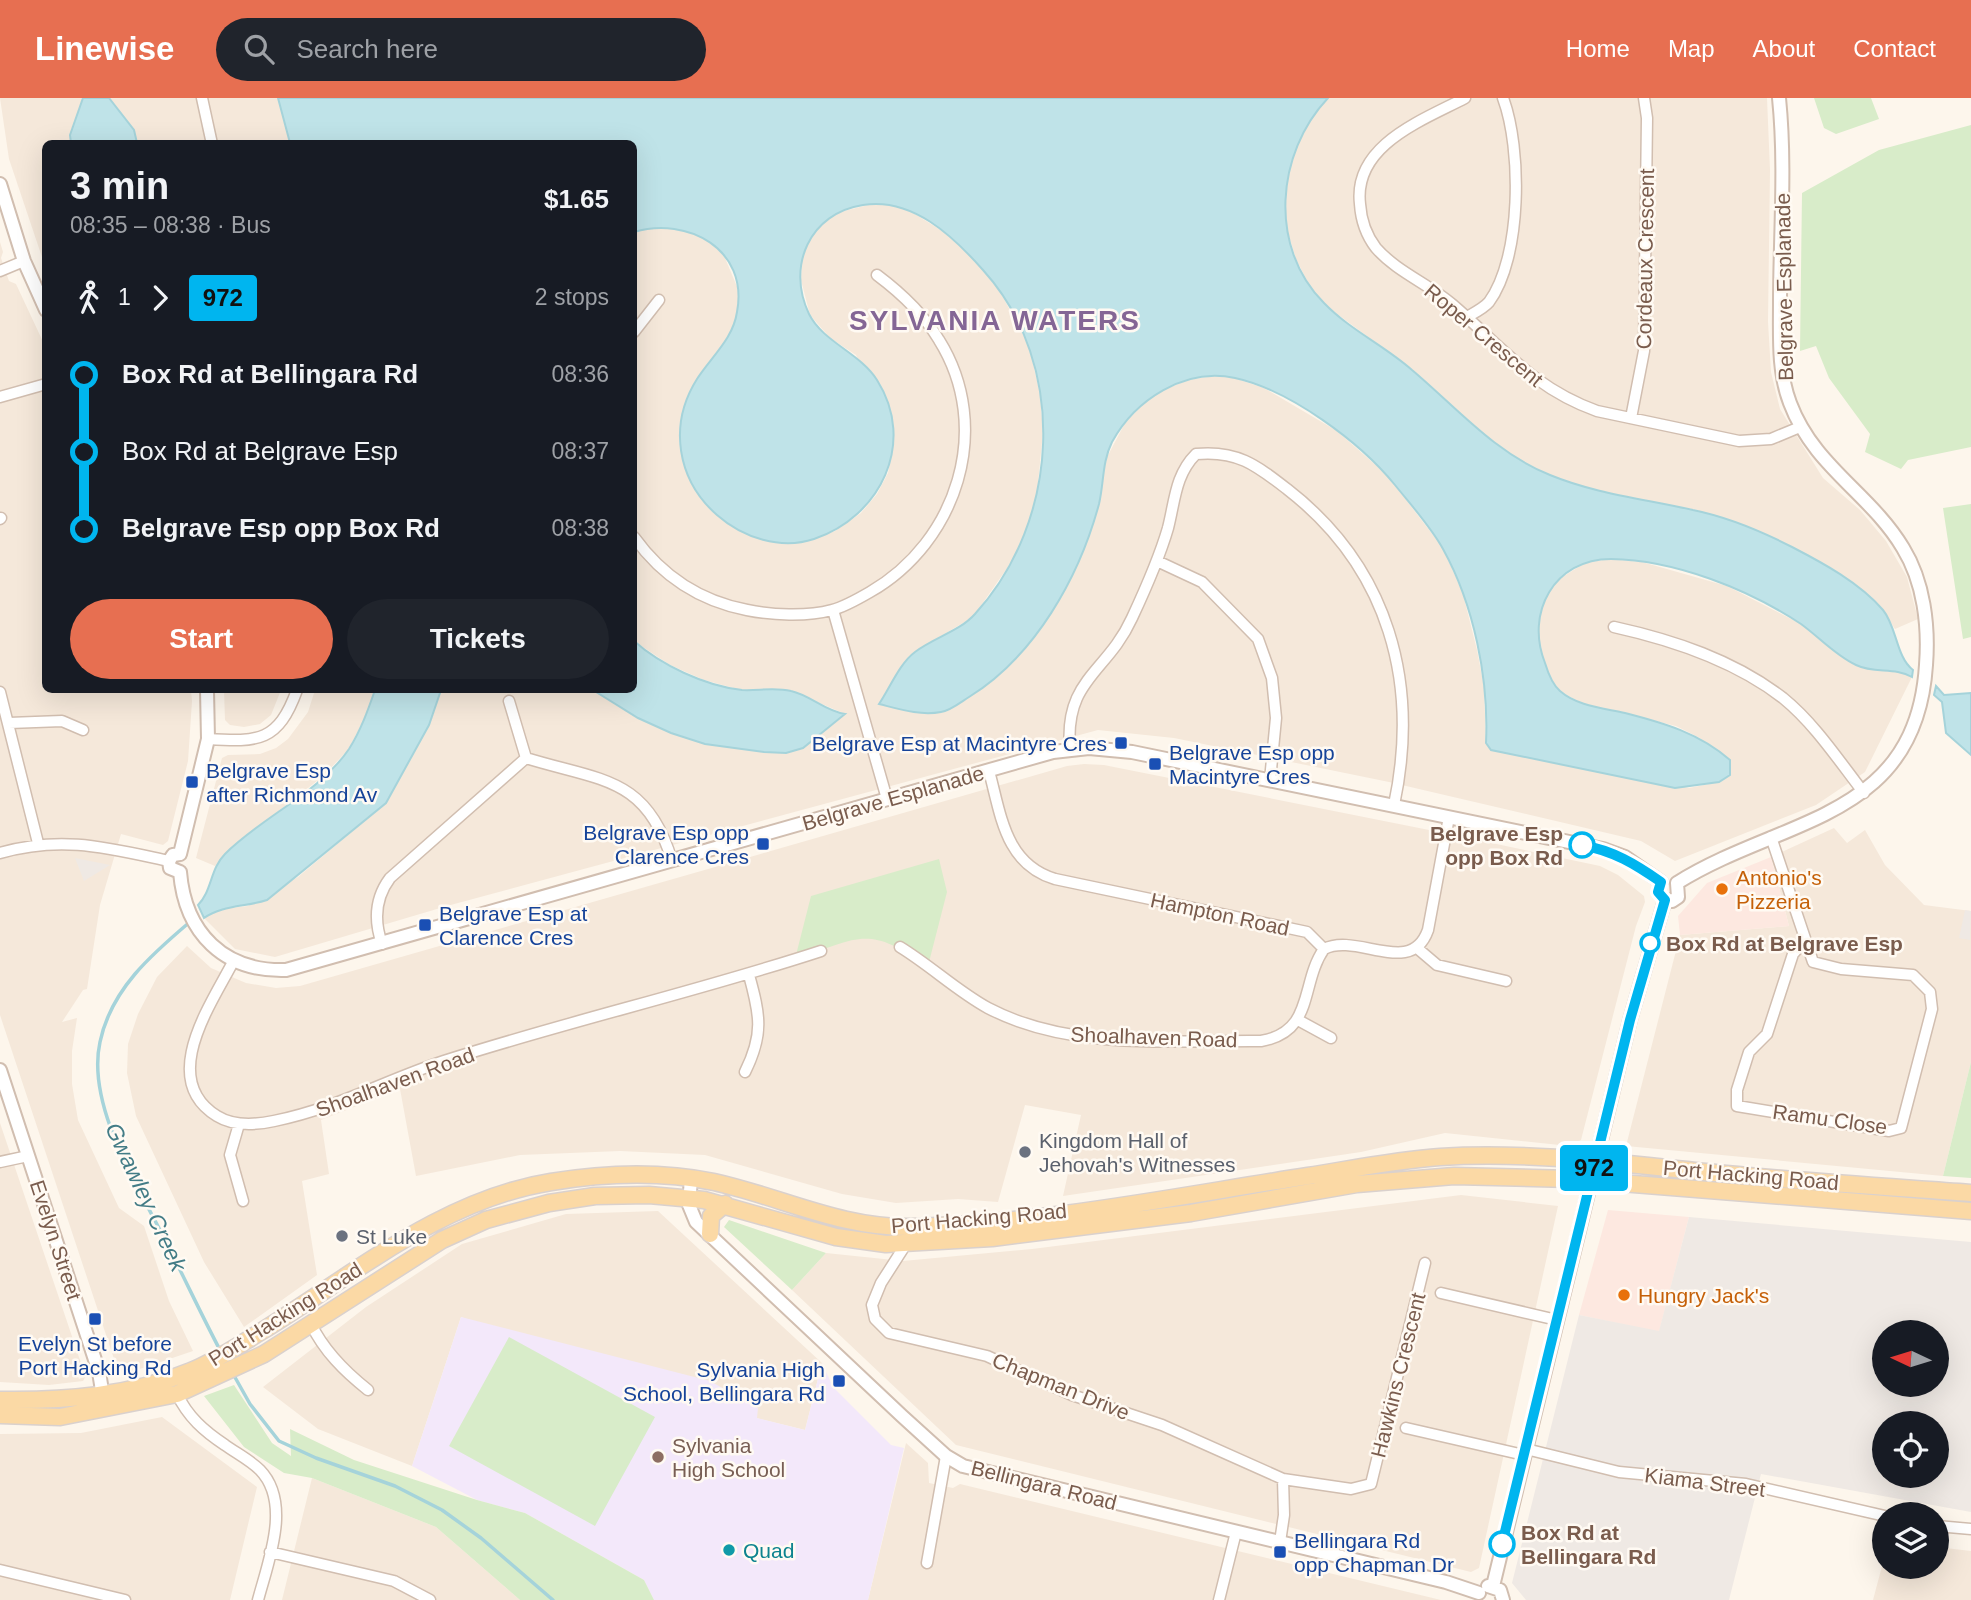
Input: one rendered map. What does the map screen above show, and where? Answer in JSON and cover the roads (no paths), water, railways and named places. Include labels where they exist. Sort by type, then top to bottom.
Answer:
[{"type":"main road","name":"Port Hacking Road","points":[[0,1415],[60,1418],[200,1367],[237,1347],[383,1252],[498,1195],[545,1182],[645,1174],[691,1178],[729,1186],[850,1223],[915,1227],[1176,1198],[1427,1158],[1484,1155],[1596,1161],[1971,1193]]},
{"type":"main road","name":"Port Hacking Road","points":[[0,1400],[104,1403],[177,1394],[247,1363],[442,1240],[486,1220],[549,1203],[595,1196],[689,1198],[725,1204],[836,1237],[906,1244],[992,1238],[1191,1213],[1387,1181],[1485,1176],[1591,1181],[1971,1211]]},
{"type":"main road","points":[[710,1234],[711,1216],[725,1204]]},
{"type":"street","points":[[202,98],[211,140]]},
{"type":"street","name":"Roper Crescent","points":[[1465,98],[1415,124],[1379,149],[1366,172],[1359,198],[1365,229],[1375,247],[1467,317],[1539,384],[1576,404],[1740,441],[1761,441],[1800,428]]},
{"type":"street","points":[[1467,317],[1488,304],[1504,273],[1513,244],[1514,150],[1511,119],[1503,98]]},
{"type":"street","name":"Cordeaux Crescent","points":[[1631,418],[1645,334],[1647,118],[1644,98]]},
{"type":"street","name":"Belgrave Esplanade","points":[[1678,883],[1718,859],[1812,822],[1864,793],[1891,766],[1914,726],[1925,687],[1926,618],[1917,583],[1903,548],[1871,507],[1833,472],[1800,428],[1784,387],[1782,141],[1779,98]]},
{"type":"street","points":[[0,184],[24,261],[42,301]]},
{"type":"street","points":[[0,271],[24,261]]},
{"type":"street","points":[[637,541],[657,565],[693,592],[729,606],[765,614],[833,610],[893,579],[914,560],[935,533],[956,489],[966,440],[963,406],[940,341],[904,295],[877,275]]},
{"type":"street","points":[[637,327],[659,300]]},
{"type":"street","points":[[0,397],[42,385]]},
{"type":"street","points":[[1070,748],[1074,699],[1108,657],[1131,621],[1157,561],[1182,469],[1196,454],[1227,453],[1255,465],[1323,520],[1354,561],[1372,591],[1398,662],[1403,687],[1404,734],[1394,806]]},
{"type":"street","points":[[1157,561],[1202,582],[1258,639],[1272,678],[1276,718],[1270,780]]},
{"type":"street","points":[[833,610],[887,799]]},
{"type":"street","points":[[1614,626],[1676,641],[1732,668],[1783,699],[1824,741],[1864,793]]},
{"type":"street","points":[[0,692],[38,843]]},
{"type":"street","points":[[0,853],[38,843],[89,844],[175,858],[208,739],[207,693]]},
{"type":"street","points":[[208,739],[241,741],[264,737],[284,721],[296,693]]},
{"type":"street","points":[[509,701],[526,758]]},
{"type":"street","points":[[9,723],[62,722],[82,730]]},
{"type":"street","name":"Belgrave Esplanade","points":[[175,858],[187,865],[180,872],[187,912],[211,944],[234,960],[263,969],[286,970],[1070,748],[1132,752],[1602,849],[1625,857],[1661,882]]},
{"type":"street","points":[[526,758],[585,775],[636,796],[659,825],[672,861]]},
{"type":"street","points":[[382,944],[377,914],[382,888],[526,758]]},
{"type":"street","name":"Hampton Road","points":[[989,771],[1008,840],[1019,858],[1032,871],[1055,879],[1307,932],[1324,949]]},
{"type":"street","points":[[1331,1038],[1298,1020],[1314,967],[1324,949],[1340,943],[1397,954],[1417,948],[1428,930],[1449,817]]},
{"type":"street","name":"Ramu Close","points":[[1771,837],[1813,962],[1841,970],[1913,975],[1930,992],[1932,1009],[1901,1128],[1889,1131],[1737,1106],[1737,1090],[1749,1052],[1767,1034],[1793,954],[1804,941]]},
{"type":"street","points":[[1668,879],[1678,883],[1678,897],[1672,901],[1665,900],[1658,892],[1661,882],[1668,879]]},
{"type":"street","points":[[1493,1586],[1646,957],[1665,900]]},
{"type":"street","name":"Shoalhaven Road","points":[[901,947],[985,1006],[1028,1026],[1065,1034],[1261,1041],[1274,1039],[1298,1020]]},
{"type":"street","points":[[1417,948],[1437,965],[1506,981]]},
{"type":"street","name":"Shoalhaven Road","points":[[239,1124],[270,1122],[332,1107],[442,1062],[749,975],[821,951]]},
{"type":"street","points":[[234,960],[201,1026],[189,1059],[192,1087],[198,1098],[215,1115],[239,1124],[230,1156],[243,1201]]},
{"type":"street","points":[[745,1072],[757,1048],[760,1028],[758,1008],[749,975]]},
{"type":"street","name":"Evelyn Street","points":[[0,1070],[86,1333],[104,1403]]},
{"type":"street","points":[[0,1162],[28,1156]]},
{"type":"street","points":[[689,1198],[691,1178]]},
{"type":"street","name":"Bellingara Road","points":[[689,1198],[692,1215],[710,1234],[946,1456],[971,1469],[1280,1542],[1479,1597]]},
{"type":"street","name":"Chapman Drive","points":[[906,1244],[881,1283],[872,1305],[875,1319],[889,1332],[987,1356],[1072,1395],[1123,1415],[1162,1425],[1283,1479],[1351,1489],[1369,1486]]},
{"type":"street","name":"Hawkins Crescent","points":[[1369,1486],[1425,1263]]},
{"type":"street","points":[[1441,1293],[1557,1320]]},
{"type":"street","points":[[311,1324],[320,1342],[347,1374],[368,1390]]},
{"type":"street","points":[[177,1394],[192,1419],[254,1465],[268,1479],[276,1504],[270,1552],[258,1600]]},
{"type":"street","name":"Kiama Street","points":[[1406,1427],[1619,1472],[1746,1484],[1872,1513]]},
{"type":"street","points":[[928,1563],[946,1456]]},
{"type":"street","points":[[1280,1542],[1284,1515],[1283,1479]]},
{"type":"street","points":[[1949,1527],[1971,1529]]},
{"type":"street","points":[[1219,1600],[1236,1532]]},
{"type":"street","points":[[270,1552],[394,1581],[430,1600]]},
{"type":"street","points":[[0,1570],[125,1600]]},
{"type":"street","points":[[1479,1597],[1485,1587],[1493,1586],[1502,1593],[1503,1600]]},
{"type":"water","points":[[83,98],[109,98],[134,130],[136,140],[71,140]]},
{"type":"water","points":[[278,98],[1328,98],[1311,120],[1298,145],[1289,172],[1286,200],[1287,228],[1294,255],[1306,280],[1324,303],[1402,361],[1494,442],[1530,466],[1585,487],[1706,513],[1731,521],[1780,541],[1840,574],[1874,600],[1888,617],[1903,658],[1913,670],[1912,677],[1856,665],[1780,611],[1710,579],[1635,561],[1591,561],[1574,568],[1560,579],[1549,592],[1542,608],[1540,644],[1547,671],[1555,685],[1567,696],[1582,703],[1654,721],[1693,736],[1730,760],[1730,775],[1719,782],[1675,788],[1491,750],[1486,743],[1482,668],[1471,618],[1454,571],[1427,524],[1363,452],[1322,420],[1301,406],[1256,384],[1216,376],[1198,377],[1163,390],[1148,400],[1122,427],[1109,450],[1099,504],[1080,560],[1051,613],[1014,660],[993,680],[959,704],[944,711],[917,713],[879,704],[909,657],[975,614],[1003,576],[1024,534],[1038,489],[1043,443],[1041,396],[1030,351],[1011,308],[983,270],[958,244],[945,232],[915,213],[881,204],[845,210],[829,219],[807,244],[800,278],[809,314],[823,332],[861,362],[877,380],[888,404],[893,428],[892,452],[885,475],[873,496],[857,514],[837,528],[801,542],[763,540],[738,530],[717,515],[703,501],[685,469],[680,433],[682,415],[697,379],[731,331],[737,312],[738,290],[733,271],[724,255],[710,242],[674,229],[654,228],[637,231],[637,140],[289,140]]},
{"type":"water","points":[[637,643],[684,673],[713,684],[742,690],[791,691],[845,714],[803,748],[786,753],[705,744],[638,718],[598,693],[637,693]]},
{"type":"water","points":[[1936,686],[1944,695],[1971,693],[1971,755],[1946,733],[1942,702],[1934,695]]},
{"type":"water","points":[[374,693],[440,693],[429,725],[386,803],[267,900],[226,908],[204,918],[198,905],[220,860],[240,840],[307,792],[337,765],[357,735]]},
{"type":"waterway","name":"Gwawley Creek","points":[[191,921],[162,946],[123,989],[105,1023],[98,1066],[100,1092],[117,1144],[220,1350]]},
{"type":"waterway","name":"Gwawley Creek","points":[[232,1372],[250,1404],[279,1441],[316,1458],[395,1486],[442,1510],[481,1538],[553,1600]]},
{"type":"place","name":"Belgrave Esp at Macintyre Cres","points":[[1121,743]]},
{"type":"place","name":"Belgrave Esp opp Macintyre Cres","points":[[1155,764]]},
{"type":"place","name":"Belgrave Esp after Richmond Av","points":[[192,782]]},
{"type":"place","name":"Belgrave Esp opp Clarence Cres","points":[[763,844]]},
{"type":"place","name":"Belgrave Esp opp Box Rd","points":[[1582,845]]},
{"type":"place","name":"Antonio's Pizzeria","points":[[1722,889]]},
{"type":"place","name":"Belgrave Esp at Clarence Cres","points":[[425,925]]},
{"type":"place","name":"Box Rd at Belgrave Esp","points":[[1650,943]]},
{"type":"place","name":"Kingdom Hall of Jehovah's Witnesses","points":[[1025,1152]]},
{"type":"place","name":"St Luke","points":[[342,1236]]},
{"type":"place","name":"Hungry Jack's","points":[[1624,1295]]},
{"type":"place","name":"Evelyn St before Port Hacking Rd","points":[[95,1319]]},
{"type":"place","name":"Sylvania High School, Bellingara Rd","points":[[839,1381]]},
{"type":"place","name":"Sylvania High School","points":[[658,1457]]},
{"type":"place","name":"Box Rd at Bellingara Rd","points":[[1502,1544]]},
{"type":"place","name":"Quad","points":[[729,1550]]},
{"type":"place","name":"Bellingara Rd opp Chapman Dr","points":[[1280,1552]]},
{"type":"district","name":"SYLVANIA WATERS","points":[[995,320]]}]
